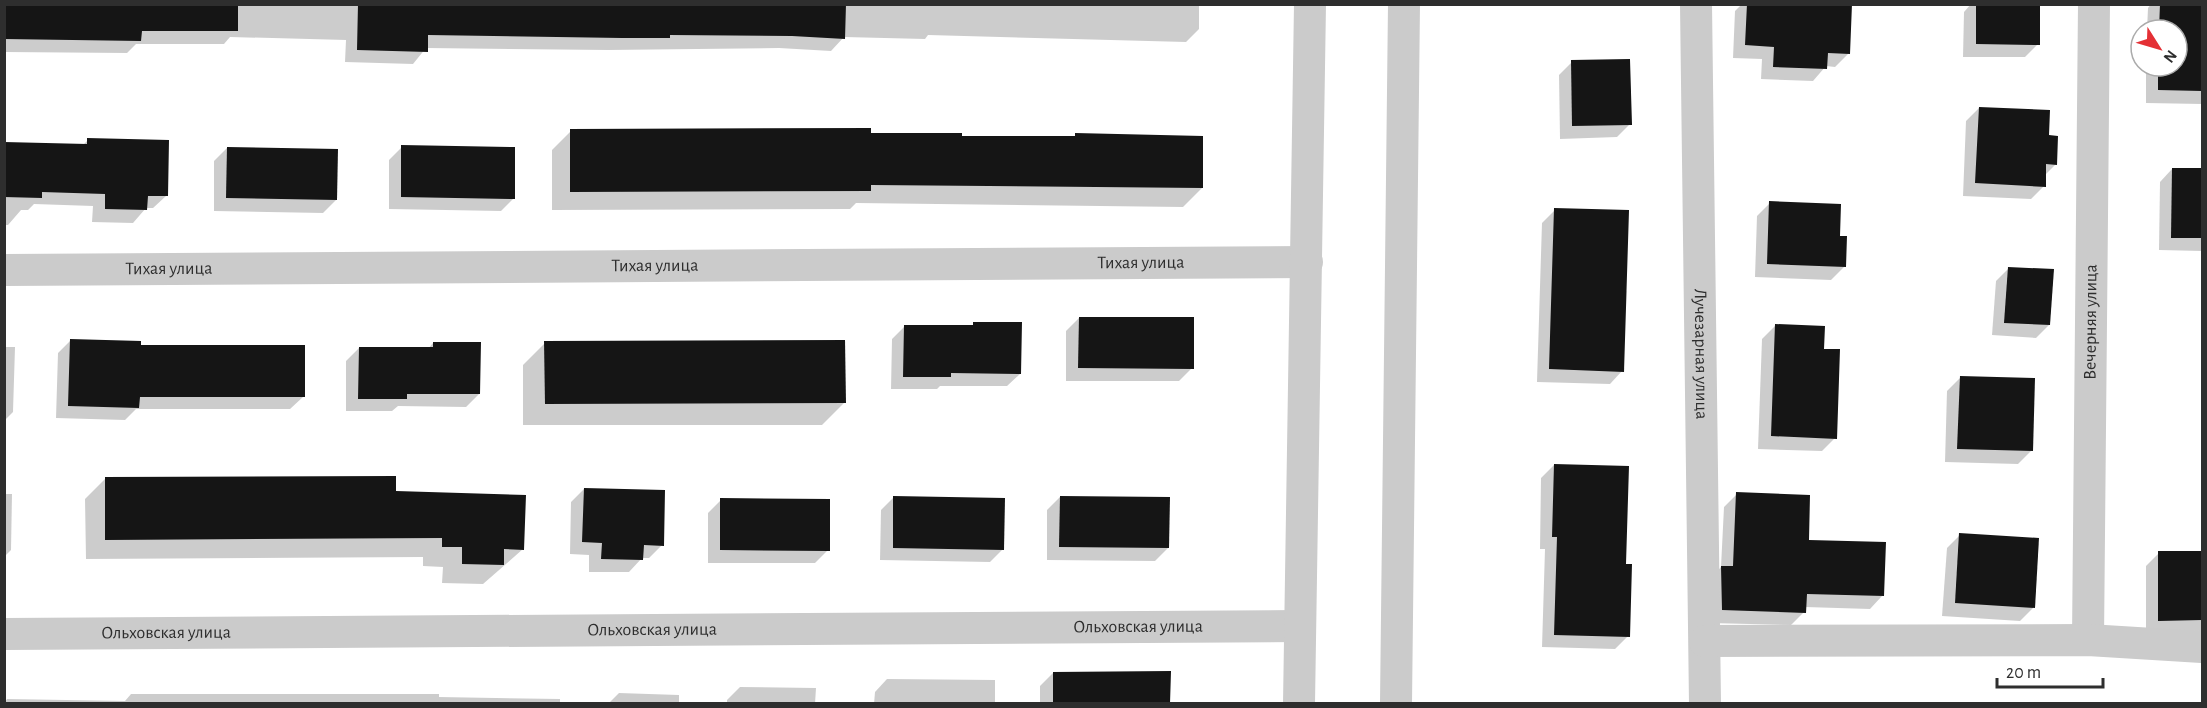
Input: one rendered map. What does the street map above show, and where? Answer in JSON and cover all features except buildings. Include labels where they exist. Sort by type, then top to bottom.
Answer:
[{"type":"street","points":[[1299,704],[1298,626],[1307,262],[1310,4]]},
{"type":"street","points":[[1396,704],[1404,4]]},
{"type":"street","name":"Лучезарная улица","points":[[1696,4],[1705,704]]},
{"type":"street","name":"Вечерняя улица","points":[[2088,640],[2094,4]]},
{"type":"street","name":"Тихая улица","points":[[4,270],[1307,262]]},
{"type":"street","name":"Ольховская улица","points":[[4,634],[1298,626]]},
{"type":"street","points":[[1705,641],[2088,640],[2202,647]]}]
